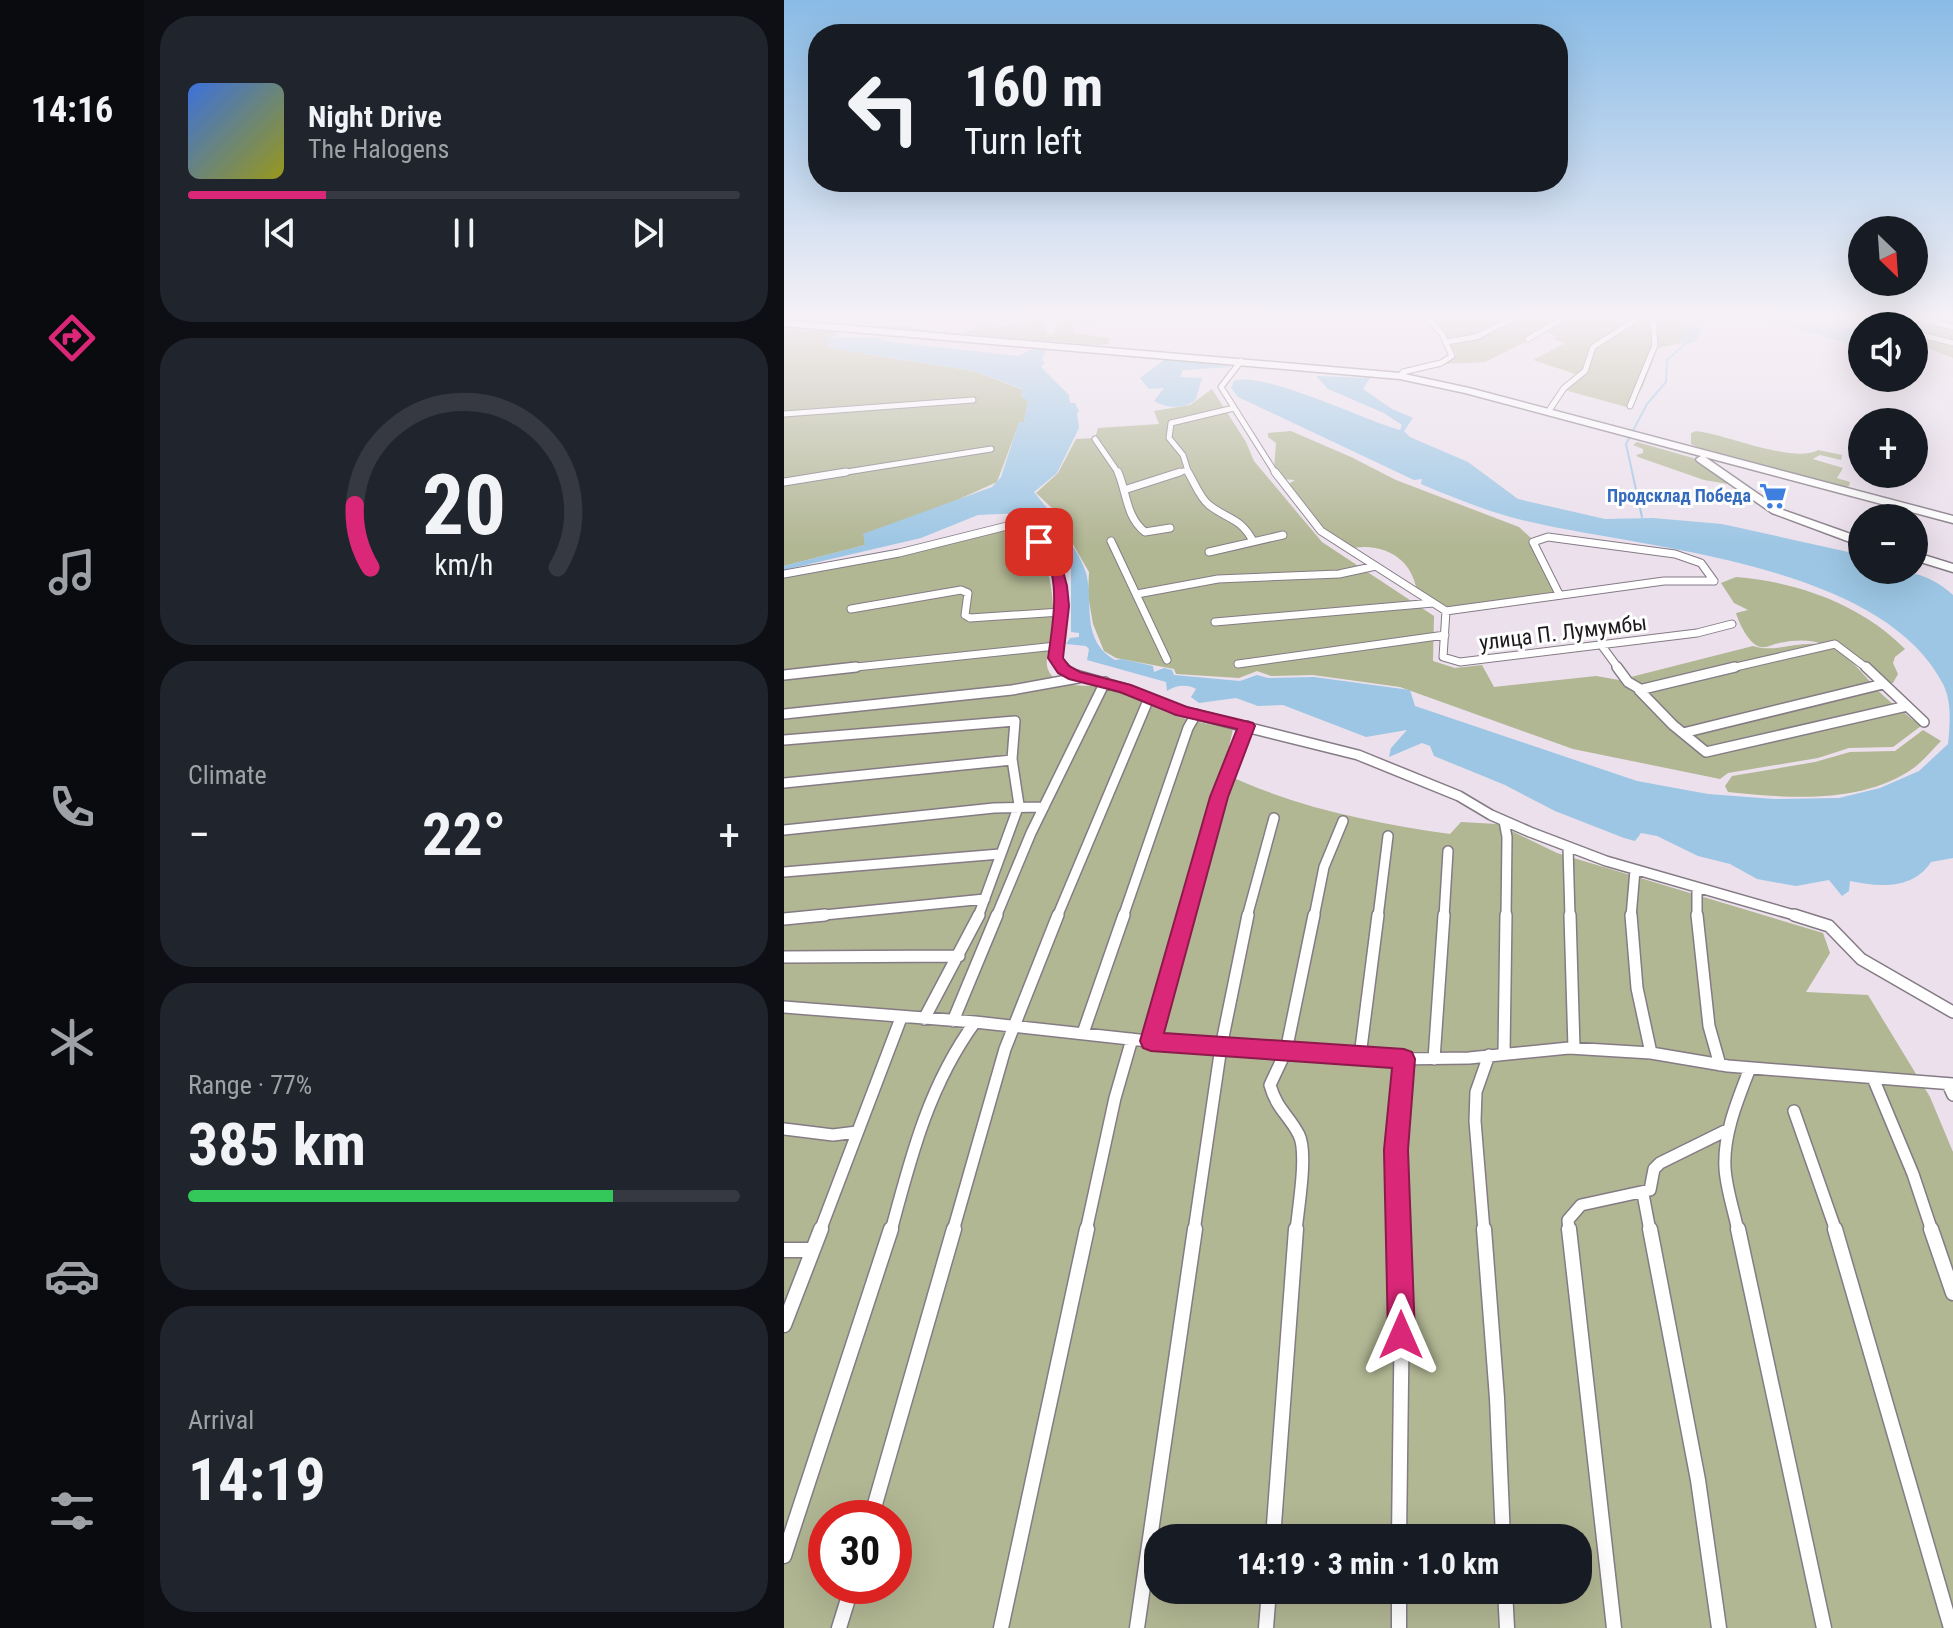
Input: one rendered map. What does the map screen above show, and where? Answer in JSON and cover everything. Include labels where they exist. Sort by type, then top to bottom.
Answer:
[{"type":"highway","points":[[1478,395],[1953,520]]},
{"type":"highway","points":[[1651,441],[1708,462],[1776,511],[1848,537]]},
{"type":"highway","points":[[1928,560],[1953,568]]},
{"type":"street","points":[[1226,395],[1265,460],[1321,531],[1446,611]]},
{"type":"street","points":[[1548,412],[1559,395]]},
{"type":"street","points":[[1630,406],[1635,395]]},
{"type":"street","points":[[784,414],[973,400]]},
{"type":"street","points":[[1234,408],[1169,425],[1170,440],[1183,455],[1187,470],[1208,504],[1234,517],[1246,528],[1253,541]]},
{"type":"street","points":[[1095,439],[1101,455],[1119,473],[1132,519],[1143,532],[1170,528]]},
{"type":"street","points":[[784,482],[991,449]]},
{"type":"street","points":[[1124,490],[1187,470]]},
{"type":"street","points":[[784,574],[899,553],[964,534],[1011,525],[1050,551],[1060,586],[1061,612],[1056,646],[1059,666],[1082,677],[1196,714],[1358,755],[1459,796],[1504,821],[1568,847],[1635,870],[1829,926],[1861,959],[1953,1012]]},
{"type":"street","points":[[1209,552],[1283,535]]},
{"type":"street","name":"улица П. Лумумбы","points":[[1559,594],[1533,542],[1548,537],[1675,554],[1701,563],[1714,581],[1664,581],[1446,611],[1443,657],[1460,662],[1602,646],[1697,633],[1732,624]]},
{"type":"street","points":[[1111,541],[1167,660]]},
{"type":"street","points":[[1137,594],[1218,579],[1339,574],[1376,566]]},
{"type":"street","points":[[851,609],[961,590],[968,593],[965,615],[970,618],[1061,612]]},
{"type":"street","points":[[1215,622],[1433,603]]},
{"type":"street","points":[[1238,664],[1445,635]]},
{"type":"street","points":[[1640,689],[1835,644],[1924,722]]},
{"type":"street","points":[[784,675],[1056,646]]},
{"type":"street","points":[[1602,646],[1622,676],[1640,689],[1706,752],[1907,706]]},
{"type":"street","points":[[784,714],[1012,690],[1082,677]]},
{"type":"street","points":[[953,1021],[1044,807],[1105,682]]},
{"type":"street","points":[[1683,733],[1883,684]]},
{"type":"street","points":[[876,1500],[998,1073],[1092,830],[1149,698]]},
{"type":"street","points":[[1083,1033],[1145,846],[1188,728],[1196,714]]},
{"type":"street","points":[[784,740],[1015,721],[1012,760],[1020,794],[1018,808],[985,899],[959,956],[924,1019]]},
{"type":"street","points":[[1151,1041],[1219,797],[1247,726]]},
{"type":"street","points":[[784,783],[1012,760]]},
{"type":"street","points":[[784,830],[994,808],[1044,807]]},
{"type":"street","points":[[1137,1628],[1221,1047],[1245,925],[1274,818]]},
{"type":"street","points":[[1274,1524],[1302,1150],[1300,1136],[1271,1095],[1273,1075],[1286,1051],[1324,867],[1343,821]]},
{"type":"street","points":[[1504,821],[1507,837],[1504,1053]]},
{"type":"street","points":[[1360,1056],[1388,836]]},
{"type":"street","points":[[1568,847],[1574,1048]]},
{"type":"street","points":[[1434,1059],[1448,851]]},
{"type":"street","points":[[784,872],[1000,854]]},
{"type":"street","points":[[1635,870],[1630,895],[1631,917],[1643,1028],[1651,1053]]},
{"type":"street","points":[[1697,888],[1696,908],[1709,1026],[1720,1065]]},
{"type":"street","points":[[784,919],[985,899]]},
{"type":"street","points":[[784,957],[959,956]]},
{"type":"street","points":[[784,1007],[975,1022],[1221,1047],[1404,1059],[1574,1048],[1651,1053],[1720,1065],[1951,1088]]},
{"type":"street","points":[[784,1325],[901,1018]]},
{"type":"street","points":[[784,1556],[879,1269],[926,1113],[956,1044],[975,1022]]},
{"type":"street","points":[[1001,1628],[1115,1098],[1132,1039]]},
{"type":"street","points":[[1489,1055],[1476,1092],[1475,1121],[1497,1398],[1502,1524]]},
{"type":"street","points":[[1399,1524],[1402,1303],[1396,1150],[1404,1059]]},
{"type":"street","points":[[1750,1068],[1729,1129],[1725,1169],[1824,1628]]},
{"type":"street","points":[[1873,1078],[1913,1174],[1953,1293]]},
{"type":"street","points":[[1794,1111],[1835,1229],[1951,1628]]},
{"type":"street","points":[[784,1129],[833,1135],[857,1132]]},
{"type":"street","points":[[1614,1628],[1597,1461],[1567,1229],[1570,1213],[1587,1203],[1643,1194],[1650,1190],[1654,1169],[1660,1163],[1729,1129]]},
{"type":"street","points":[[1643,1194],[1698,1480],[1719,1628]]},
{"type":"street","points":[[784,1250],[813,1250]]},
{"type":"street","points":[[839,1628],[846,1604]]},
{"type":"street","points":[[1266,1628],[1268,1604]]},
{"type":"street","points":[[1399,1604],[1399,1628]]},
{"type":"street","points":[[1506,1604],[1507,1628]]},
{"type":"green space","points":[[784,395],[1021,395],[1028,400],[1024,422],[1019,423],[997,482],[946,505],[864,534],[865,545],[784,566]]},
{"type":"green space","points":[[1204,395],[1216,395],[1246,442],[1254,461],[1322,542],[1434,616],[1433,661],[1455,668],[1482,665],[1494,687],[1596,676],[1619,680],[1753,646],[1771,648],[1818,644],[1834,649],[1847,658],[1885,697],[1921,726],[1893,747],[1849,748],[1818,758],[1728,773],[1720,779],[1573,749],[1400,687],[1313,675],[1271,676],[1257,671],[1239,678],[1176,674],[1174,669],[1116,658],[1104,651],[1093,624],[1088,595],[1089,572],[1052,508],[1036,493],[1058,473],[1076,439],[1095,438],[1098,428],[1159,424],[1154,411],[1190,405]]},
{"type":"green space","points":[[1583,395],[1638,395],[1630,408]]},
{"type":"green space","points":[[1291,431],[1396,480],[1519,527],[1531,538],[1556,592],[1452,608],[1442,606],[1417,591],[1411,572],[1400,559],[1384,550],[1354,548],[1337,541],[1307,511],[1287,485],[1295,480],[1282,479],[1274,468],[1276,443],[1268,437],[1268,433]]},
{"type":"green space","points":[[1691,433],[1709,433],[1776,451],[1807,453],[1818,450],[1842,455],[1841,460],[1820,455],[1813,459],[1843,468],[1837,478],[1848,481],[1848,486],[1843,489],[1703,450],[1691,444]]},
{"type":"green space","points":[[1637,442],[1693,458],[1734,485],[1704,480],[1638,457],[1636,455],[1643,453],[1643,449],[1633,445]]},
{"type":"green space","points":[[1005,528],[1020,533],[1040,554],[1050,583],[1053,629],[1047,665],[1057,680],[1114,689],[1179,717],[1233,729],[1223,773],[1278,795],[1334,812],[1450,834],[1461,822],[1497,824],[1557,853],[1823,933],[1830,953],[1806,992],[1868,995],[1930,1097],[1953,1152],[1953,1628],[784,1628],[784,575]]},
{"type":"green space","points":[[1736,577],[1805,590],[1869,619],[1905,649],[1895,657],[1893,663],[1898,674],[1893,683],[1875,684],[1858,663],[1816,642],[1799,641],[1761,647],[1752,642],[1736,613],[1748,610],[1734,603],[1721,583]]},
{"type":"green space","points":[[1923,730],[1941,741],[1915,767],[1872,788],[1799,797],[1728,792],[1725,786],[1732,776],[1815,762],[1850,752],[1895,751]]},
{"type":"water","points":[[1022,395],[1069,395],[1070,403],[1075,403],[1079,411],[1079,428],[1057,473],[1034,492],[1061,526],[1058,530],[1071,543],[1081,561],[1086,573],[1093,632],[1104,652],[1115,660],[1153,666],[1154,672],[1164,668],[1172,670],[1174,675],[1240,681],[1257,675],[1268,678],[1314,677],[1410,690],[1415,706],[1637,781],[1708,794],[1774,799],[1839,798],[1880,788],[1919,771],[1948,744],[1948,698],[1943,684],[1912,643],[1869,611],[1816,587],[1696,553],[1531,522],[1475,506],[1421,484],[1422,479],[1414,480],[1236,395],[1307,395],[1400,430],[1402,425],[1384,413],[1342,395],[1372,395],[1413,418],[1404,431],[1410,437],[1468,462],[1518,499],[1605,519],[1653,518],[1722,524],[1848,552],[1848,584],[1928,584],[1928,579],[1932,580],[1953,595],[1953,858],[1931,862],[1915,878],[1905,882],[1883,885],[1850,881],[1849,891],[1842,896],[1829,880],[1796,886],[1757,879],[1730,864],[1698,856],[1657,836],[1641,833],[1635,841],[1555,811],[1505,785],[1434,756],[1430,746],[1422,743],[1389,757],[1391,748],[1407,730],[1366,737],[1283,705],[1258,706],[1236,698],[1199,703],[1191,697],[1196,689],[1193,687],[1174,687],[1167,691],[1166,682],[1087,660],[1089,649],[1086,646],[1066,644],[1070,638],[1079,637],[1079,633],[1071,632],[1071,567],[1063,549],[1043,532],[1033,515],[1027,513],[978,515],[921,538],[784,570],[784,566],[865,545],[863,534],[992,487],[1001,477],[1019,422],[1024,422],[1028,400]]},
{"type":"water","points":[[1159,395],[1197,395],[1192,403],[1181,406],[1154,401]]},
{"type":"waterway","points":[[1642,517],[1626,444],[1655,395]]},
{"type":"place","name":"Продсклад Победа","points":[[1773,496]]},
{"type":"route","points":[[1039,542],[1050,551],[1060,586],[1062,606],[1056,661],[1063,670],[1074,676],[1126,689],[1182,711],[1247,726],[1219,797],[1151,1041],[1404,1059],[1396,1150],[1401,1335]]}]
